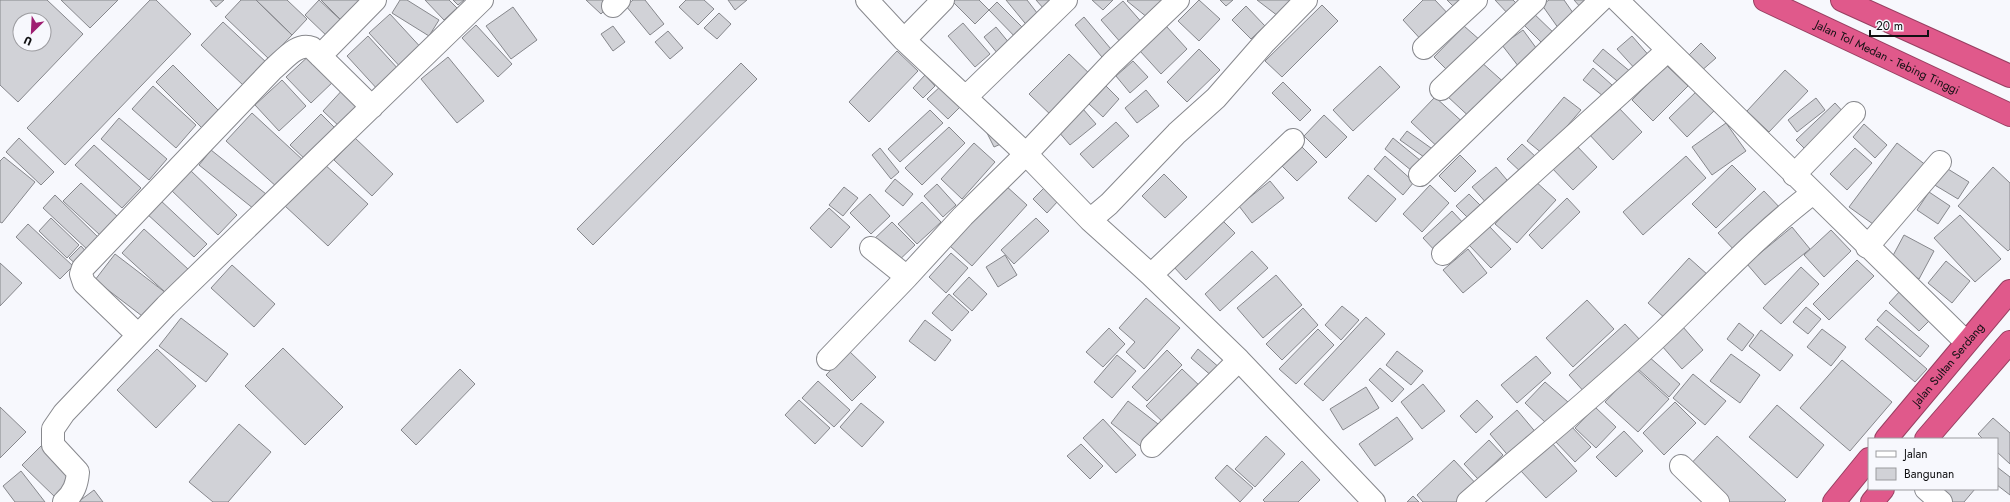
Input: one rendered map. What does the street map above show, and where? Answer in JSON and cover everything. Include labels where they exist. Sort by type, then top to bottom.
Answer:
[{"type":"highway","name":"Jalan Tol Medan - Tebing Tinggi","points":[[1765,0],[2010,115]]},
{"type":"highway","points":[[1842,0],[2010,76]]},
{"type":"highway","name":"Jalan Sultan Serdang","points":[[1887,438],[2010,291]]},
{"type":"highway","points":[[1927,438],[2010,342]]},
{"type":"highway","points":[[1834,502],[1868,460]]},
{"type":"highway","points":[[1872,502],[1882,490]]},
{"type":"street","points":[[320,56],[375,0]]},
{"type":"street","points":[[64,502],[71,495],[74,489],[77,482],[78,472],[53,445],[53,429],[64,413],[166,306],[482,0]]},
{"type":"street","points":[[867,0],[904,40],[966,96],[1026,154],[1090,220],[1151,274],[1240,360],[1364,499]]},
{"type":"street","points":[[904,40],[943,0]]},
{"type":"street","points":[[966,96],[1066,0]]},
{"type":"street","points":[[828,358],[907,277],[963,216],[1026,154],[1112,64],[1178,0]]},
{"type":"street","points":[[1090,220],[1109,204],[1177,133],[1216,98],[1265,42],[1306,0]]},
{"type":"street","points":[[1424,48],[1476,0]]},
{"type":"street","points":[[1441,89],[1535,0]]},
{"type":"street","points":[[1420,175],[1601,0]]},
{"type":"street","points":[[1617,0],[1867,247],[1966,342]]},
{"type":"street","points":[[138,335],[84,283],[81,274],[83,268],[273,69],[298,48],[307,46],[312,48],[372,107]]},
{"type":"street","points":[[1443,254],[1667,51]]},
{"type":"street","points":[[1794,175],[1854,114]]},
{"type":"street","points":[[1151,274],[1293,140]]},
{"type":"street","points":[[1867,247],[1940,162]]},
{"type":"street","points":[[1468,502],[1663,332],[1748,248],[1791,209],[1813,193]]},
{"type":"street","points":[[871,248],[907,277]]},
{"type":"street","points":[[1152,446],[1240,360]]},
{"type":"street","points":[[1681,466],[1718,502]]},
{"type":"street","points":[[1927,490],[1941,502]]},
{"type":"building","points":[[0,0],[47,0],[83,34],[18,102],[0,85]]},
{"type":"building","points":[[61,0],[118,0],[90,28]]},
{"type":"building","points":[[150,0],[156,0],[191,34],[65,165],[27,128]]},
{"type":"building","points":[[210,0],[224,0],[216,7]]},
{"type":"building","points":[[241,0],[256,0],[292,35],[269,59],[225,17]]},
{"type":"building","points":[[256,0],[287,0],[307,19],[292,35]]},
{"type":"building","points":[[319,0],[345,24],[330,39],[305,15]]},
{"type":"building","points":[[321,0],[369,0],[345,24]]},
{"type":"building","points":[[400,0],[407,0],[439,20],[429,36],[392,13]]},
{"type":"building","points":[[425,0],[449,0],[457,8],[444,20]]},
{"type":"building","points":[[453,0],[464,0],[458,5]]},
{"type":"building","points":[[586,0],[614,0],[601,14]]},
{"type":"building","points":[[633,0],[645,0],[664,24],[650,35],[626,6]]},
{"type":"building","points":[[686,0],[704,0],[714,9],[698,25],[679,7]]},
{"type":"building","points":[[728,0],[747,0],[735,10]]},
{"type":"building","points":[[955,0],[979,0],[989,10],[975,24],[953,2]]},
{"type":"building","points":[[1006,0],[1027,0],[1041,18],[1029,28]]},
{"type":"building","points":[[1036,0],[1054,0],[1044,9]]},
{"type":"building","points":[[1092,0],[1113,0],[1103,10]]},
{"type":"building","points":[[1167,0],[1153,22],[1127,1]]},
{"type":"building","points":[[1199,0],[1220,19],[1199,41],[1178,21]]},
{"type":"building","points":[[1220,0],[1233,0],[1226,6]]},
{"type":"building","points":[[1257,0],[1291,0],[1278,16]]},
{"type":"building","points":[[1423,0],[1435,0],[1452,18],[1425,44],[1403,20]]},
{"type":"building","points":[[1447,0],[1468,0],[1459,12]]},
{"type":"building","points":[[1495,0],[1513,0],[1520,7],[1510,16]]},
{"type":"building","points":[[1549,0],[1564,0],[1578,20],[1561,32],[1542,5]]},
{"type":"building","points":[[1574,0],[1593,0],[1582,9]]},
{"type":"building","points":[[1123,1],[1144,25],[1122,44],[1101,20]]},
{"type":"building","points":[[997,2],[1030,35],[1021,43],[989,10]]},
{"type":"building","points":[[1322,5],[1338,21],[1282,77],[1265,61]]},
{"type":"building","points":[[1246,6],[1265,26],[1251,39],[1232,20]]},
{"type":"building","points":[[513,7],[537,40],[511,59],[486,26]]},
{"type":"building","points":[[1530,10],[1558,37],[1547,48],[1520,21]]},
{"type":"building","points":[[719,13],[731,24],[717,39],[704,28]]},
{"type":"building","points":[[390,14],[425,52],[404,71],[369,33]]},
{"type":"building","points":[[1084,17],[1116,55],[1107,63],[1075,25]]},
{"type":"building","points":[[223,22],[267,63],[244,86],[201,45]]},
{"type":"building","points":[[963,23],[990,54],[975,67],[948,36]]},
{"type":"building","points":[[476,25],[512,64],[498,77],[462,38]]},
{"type":"building","points":[[613,26],[625,42],[613,51],[601,34]]},
{"type":"building","points":[[1166,26],[1187,49],[1161,74],[1140,51]]},
{"type":"building","points":[[1464,26],[1481,41],[1450,73],[1434,57]]},
{"type":"building","points":[[996,27],[1010,44],[998,54],[984,37]]},
{"type":"building","points":[[1523,30],[1542,56],[1522,71],[1502,45]]},
{"type":"building","points":[[668,31],[683,48],[670,59],[655,42]]},
{"type":"building","points":[[368,36],[400,71],[379,91],[347,56]]},
{"type":"building","points":[[1632,36],[1651,58],[1637,71],[1617,49]]},
{"type":"building","points":[[1701,43],[1716,58],[1700,72],[1686,58]]},
{"type":"building","points":[[1199,49],[1220,70],[1187,102],[1167,82]]},
{"type":"building","points":[[1603,49],[1632,73],[1622,85],[1593,61]]},
{"type":"building","points":[[897,51],[918,71],[869,122],[849,102]]},
{"type":"building","points":[[312,53],[336,79],[311,103],[286,77]]},
{"type":"building","points":[[1069,54],[1094,78],[1054,118],[1029,94]]},
{"type":"building","points":[[448,57],[484,101],[457,123],[421,79]]},
{"type":"building","points":[[1133,61],[1148,77],[1130,93],[1116,76]]},
{"type":"building","points":[[1480,61],[1508,86],[1475,122],[1447,96]]},
{"type":"building","points":[[741,63],[757,79],[593,245],[577,229]]},
{"type":"building","points":[[173,65],[223,115],[206,132],[156,82]]},
{"type":"building","points":[[1666,65],[1688,86],[1653,121],[1632,100]]},
{"type":"building","points":[[1380,66],[1400,87],[1353,131],[1333,110]]},
{"type":"building","points":[[1593,68],[1612,85],[1603,96],[1583,80]]},
{"type":"building","points":[[1785,70],[1808,91],[1769,132],[1747,111]]},
{"type":"building","points":[[925,75],[935,86],[923,98],[913,88]]},
{"type":"building","points":[[282,80],[306,106],[279,131],[255,105]]},
{"type":"building","points":[[1283,82],[1311,110],[1300,121],[1272,93]]},
{"type":"building","points":[[943,84],[963,104],[948,119],[927,99]]},
{"type":"building","points":[[153,86],[196,125],[176,148],[132,109]]},
{"type":"building","points":[[346,86],[364,103],[341,128],[323,111]]},
{"type":"building","points":[[1106,86],[1119,99],[1103,117],[1089,104]]},
{"type":"building","points":[[1699,89],[1717,108],[1687,137],[1669,118]]},
{"type":"building","points":[[1146,90],[1159,106],[1137,123],[1125,108]]},
{"type":"building","points":[[1435,97],[1467,126],[1443,152],[1411,122]]},
{"type":"building","points":[[1564,97],[1581,110],[1543,154],[1527,141]]},
{"type":"building","points":[[1816,98],[1825,110],[1797,132],[1788,120]]},
{"type":"building","points":[[1835,103],[1846,115],[1808,152],[1796,140]]},
{"type":"building","points":[[1617,106],[1642,132],[1613,160],[1588,133]]},
{"type":"building","points":[[1083,109],[1096,124],[1070,145],[1058,131]]},
{"type":"building","points":[[930,110],[943,123],[900,162],[888,149]]},
{"type":"building","points":[[252,113],[304,161],[278,188],[226,141]]},
{"type":"building","points":[[321,114],[338,131],[307,161],[290,145]]},
{"type":"building","points":[[1324,115],[1347,137],[1326,158],[1304,136]]},
{"type":"building","points":[[119,118],[167,159],[149,180],[101,139]]},
{"type":"building","points":[[1116,122],[1129,136],[1093,168],[1080,154]]},
{"type":"building","points":[[1726,123],[1746,151],[1712,175],[1692,147]]},
{"type":"building","points":[[1864,124],[1887,145],[1875,158],[1853,137]]},
{"type":"building","points":[[949,127],[965,143],[922,185],[905,168]]},
{"type":"building","points":[[995,129],[1003,143],[994,147],[987,133]]},
{"type":"building","points":[[1407,131],[1438,153],[1431,162],[1400,140]]},
{"type":"building","points":[[19,138],[54,172],[41,185],[6,152]]},
{"type":"building","points":[[355,138],[393,174],[372,196],[334,160]]},
{"type":"building","points":[[1393,138],[1426,165],[1417,175],[1385,149]]},
{"type":"building","points":[[974,143],[995,162],[962,199],[941,179]]},
{"type":"building","points":[[1574,143],[1597,167],[1573,190],[1550,166]]},
{"type":"building","points":[[1897,143],[1927,166],[1880,229],[1849,207]]},
{"type":"building","points":[[1522,144],[1537,158],[1522,173],[1507,159]]},
{"type":"building","points":[[94,145],[141,188],[122,208],[75,165]]},
{"type":"building","points":[[1302,147],[1317,162],[1297,181],[1282,166]]},
{"type":"building","points":[[880,148],[899,172],[891,179],[872,155]]},
{"type":"building","points":[[1855,148],[1872,163],[1847,190],[1830,174]]},
{"type":"building","points":[[211,150],[266,194],[254,209],[199,165]]},
{"type":"building","points":[[1460,155],[1476,171],[1455,192],[1439,176]]},
{"type":"building","points":[[1385,156],[1414,182],[1403,195],[1374,169]]},
{"type":"building","points":[[1686,156],[1706,178],[1643,235],[1623,212]]},
{"type":"building","points":[[4,157],[35,182],[2,223],[0,222],[0,161]]},
{"type":"building","points":[[323,163],[368,204],[328,246],[284,205]]},
{"type":"building","points":[[1732,165],[1756,189],[1716,228],[1692,204]]},
{"type":"building","points":[[1943,166],[1969,182],[1958,199],[1933,184]]},
{"type":"building","points":[[1496,167],[1512,186],[1489,206],[1472,187]]},
{"type":"building","points":[[1993,167],[2010,183],[2010,249],[2008,251],[1958,206]]},
{"type":"building","points":[[190,170],[237,215],[218,235],[171,190]]},
{"type":"building","points":[[1164,174],[1187,197],[1165,218],[1142,196]]},
{"type":"building","points":[[1368,175],[1396,199],[1376,222],[1348,198]]},
{"type":"building","points":[[895,179],[913,194],[903,206],[885,191]]},
{"type":"building","points":[[1534,180],[1556,200],[1517,243],[1495,224]]},
{"type":"building","points":[[1270,181],[1284,198],[1252,223],[1239,206]]},
{"type":"building","points":[[81,183],[117,216],[100,235],[63,201]]},
{"type":"building","points":[[937,184],[956,205],[943,217],[924,196]]},
{"type":"building","points":[[1005,185],[1027,205],[972,266],[950,246]]},
{"type":"building","points":[[1430,185],[1449,203],[1422,232],[1403,214]]},
{"type":"building","points":[[844,187],[858,198],[843,216],[829,205]]},
{"type":"building","points":[[1044,188],[1058,201],[1047,213],[1033,199]]},
{"type":"building","points":[[1764,191],[1783,211],[1737,253],[1718,233]]},
{"type":"building","points":[[1929,192],[1950,206],[1938,224],[1917,210]]},
{"type":"building","points":[[870,194],[890,216],[871,234],[850,213]]},
{"type":"building","points":[[1469,194],[1485,210],[1472,222],[1456,206]]},
{"type":"building","points":[[55,195],[100,239],[89,251],[43,208]]},
{"type":"building","points":[[1567,198],[1580,212],[1542,249],[1529,235]]},
{"type":"building","points":[[159,199],[207,244],[194,257],[146,213]]},
{"type":"building","points":[[922,202],[941,222],[917,244],[898,224]]},
{"type":"building","points":[[829,208],[850,227],[831,248],[810,228]]},
{"type":"building","points":[[1452,211],[1466,226],[1437,253],[1423,238]]},
{"type":"building","points":[[1960,215],[2001,259],[1975,282],[1934,238]]},
{"type":"building","points":[[51,218],[79,245],[67,258],[39,231]]},
{"type":"building","points":[[1036,218],[1049,231],[1014,264],[1001,250]]},
{"type":"building","points":[[1222,220],[1235,233],[1186,280],[1173,266]]},
{"type":"building","points":[[892,222],[915,245],[894,265],[872,241]]},
{"type":"building","points":[[28,224],[73,266],[60,279],[16,237]]},
{"type":"building","points":[[1489,226],[1511,249],[1491,268],[1469,245]]},
{"type":"building","points":[[1792,227],[1810,249],[1765,285],[1747,264]]},
{"type":"building","points":[[144,229],[188,269],[166,293],[122,253]]},
{"type":"building","points":[[1831,230],[1851,251],[1824,277],[1804,255]]},
{"type":"building","points":[[1904,235],[1934,251],[1919,279],[1889,263]]},
{"type":"building","points":[[81,246],[90,256],[79,267],[69,258]]},
{"type":"building","points":[[1468,249],[1487,273],[1463,293],[1443,270]]},
{"type":"building","points":[[1252,251],[1268,268],[1220,311],[1205,294]]},
{"type":"building","points":[[951,253],[968,268],[946,293],[929,277]]},
{"type":"building","points":[[115,254],[166,293],[146,319],[95,280]]},
{"type":"building","points":[[1005,255],[1017,275],[998,287],[986,267]]},
{"type":"building","points":[[1689,258],[1708,275],[1666,319],[1648,303]]},
{"type":"building","points":[[1857,260],[1874,276],[1829,320],[1813,304]]},
{"type":"building","points":[[1946,261],[1970,281],[1952,303],[1928,283]]},
{"type":"building","points":[[0,263],[22,283],[0,306]]},
{"type":"building","points":[[232,265],[275,304],[254,327],[211,288]]},
{"type":"building","points":[[1801,267],[1819,284],[1781,324],[1763,308]]},
{"type":"building","points":[[1276,275],[1302,305],[1263,338],[1237,308]]},
{"type":"building","points":[[969,277],[987,294],[972,311],[953,294]]},
{"type":"building","points":[[1900,291],[1931,319],[1919,331],[1889,303]]},
{"type":"building","points":[[949,294],[969,312],[952,331],[932,313]]},
{"type":"building","points":[[1146,298],[1180,328],[1144,369],[1126,352],[1135,342],[1119,328]]},
{"type":"building","points":[[1587,300],[1614,329],[1573,367],[1546,338]]},
{"type":"building","points":[[1342,306],[1359,320],[1341,340],[1325,325]]},
{"type":"building","points":[[1806,307],[1821,319],[1808,334],[1793,322]]},
{"type":"building","points":[[1303,308],[1318,325],[1282,360],[1266,344]]},
{"type":"building","points":[[1886,310],[1929,346],[1920,357],[1877,320]]},
{"type":"building","points":[[1366,317],[1385,334],[1323,401],[1304,384]]},
{"type":"building","points":[[181,318],[228,354],[206,382],[159,346]]},
{"type":"building","points":[[925,320],[951,340],[935,361],[909,341]]},
{"type":"building","points":[[1739,323],[1754,335],[1742,351],[1727,339]]},
{"type":"building","points":[[1625,324],[1642,342],[1586,394],[1569,375]]},
{"type":"building","points":[[1877,326],[1927,369],[1915,382],[1865,339]]},
{"type":"building","points":[[1683,327],[1703,350],[1682,369],[1662,346]]},
{"type":"building","points":[[1109,328],[1125,344],[1103,367],[1086,352]]},
{"type":"building","points":[[1318,329],[1334,345],[1296,384],[1279,369]]},
{"type":"building","points":[[1822,329],[1846,347],[1831,366],[1807,347]]},
{"type":"building","points":[[1761,330],[1793,355],[1780,371],[1749,346]]},
{"type":"building","points":[[283,348],[343,407],[305,445],[245,386]]},
{"type":"building","points":[[157,349],[196,386],[156,428],[117,390]]},
{"type":"building","points":[[1198,349],[1221,369],[1214,378],[1191,358]]},
{"type":"building","points":[[1167,350],[1182,365],[1147,401],[1132,387]]},
{"type":"building","points":[[849,351],[876,377],[852,401],[826,375]]},
{"type":"building","points":[[1397,351],[1423,371],[1411,385],[1386,365]]},
{"type":"building","points":[[1731,354],[1760,375],[1740,403],[1710,381]]},
{"type":"building","points":[[1117,355],[1136,371],[1112,398],[1094,382]]},
{"type":"building","points":[[1536,356],[1551,373],[1517,403],[1501,385]]},
{"type":"building","points":[[1648,356],[1680,384],[1669,397],[1637,368]]},
{"type":"building","points":[[1842,360],[1892,402],[1850,451],[1800,408]]},
{"type":"building","points":[[1380,368],[1404,389],[1392,402],[1369,380]]},
{"type":"building","points":[[460,369],[475,384],[416,445],[401,430]]},
{"type":"building","points":[[1182,369],[1202,388],[1166,425],[1146,406]]},
{"type":"building","points":[[1636,369],[1669,399],[1638,432],[1605,402]]},
{"type":"building","points":[[1693,374],[1726,401],[1705,425],[1673,398]]},
{"type":"building","points":[[818,381],[850,410],[834,427],[802,398]]},
{"type":"building","points":[[1545,382],[1568,402],[1547,424],[1525,403]]},
{"type":"building","points":[[1423,384],[1445,411],[1422,429],[1401,402]]},
{"type":"building","points":[[1366,387],[1379,408],[1343,430],[1330,409]]},
{"type":"building","points":[[799,400],[830,428],[815,444],[785,415]]},
{"type":"building","points":[[1477,400],[1493,417],[1476,433],[1460,416]]},
{"type":"building","points":[[1128,401],[1162,427],[1144,449],[1111,423]]},
{"type":"building","points":[[1675,402],[1696,423],[1664,455],[1643,433]]},
{"type":"building","points":[[861,403],[884,422],[862,447],[840,427]]},
{"type":"building","points":[[1777,405],[1824,445],[1797,478],[1749,437]]},
{"type":"building","points":[[0,407],[26,432],[0,458]]},
{"type":"building","points":[[1595,407],[1616,427],[1596,448],[1575,428]]},
{"type":"building","points":[[1517,410],[1538,435],[1511,459],[1490,434]]},
{"type":"building","points":[[1397,417],[1413,439],[1375,466],[1359,444]]},
{"type":"building","points":[[1993,418],[2010,433],[2010,464],[1998,453],[1998,438],[1982,438],[1978,434]]},
{"type":"building","points":[[1103,419],[1136,455],[1116,473],[1083,438]]},
{"type":"building","points":[[239,424],[271,452],[228,502],[213,502],[189,482]]},
{"type":"building","points":[[1570,425],[1591,447],[1575,462],[1554,440]]},
{"type":"building","points":[[1624,431],[1643,451],[1616,477],[1596,457]]},
{"type":"building","points":[[1266,436],[1285,454],[1255,487],[1235,469]]},
{"type":"building","points":[[1717,436],[1786,500],[1784,502],[1722,502],[1686,469]]},
{"type":"building","points":[[1489,440],[1503,455],[1478,479],[1464,464]]},
{"type":"building","points":[[1552,443],[1577,471],[1546,498],[1521,471]]},
{"type":"building","points":[[1081,444],[1103,466],[1090,479],[1067,456]]},
{"type":"building","points":[[42,445],[76,479],[57,499],[22,465]]},
{"type":"building","points":[[1454,460],[1479,487],[1463,502],[1423,502],[1417,495]]},
{"type":"building","points":[[1302,461],[1320,480],[1298,502],[1265,502],[1263,500]]},
{"type":"building","points":[[1227,465],[1253,488],[1240,502],[1215,478]]},
{"type":"building","points":[[1998,468],[2010,477],[2010,495],[1998,486]]},
{"type":"building","points":[[21,471],[45,502],[15,502],[3,486]]},
{"type":"building","points":[[94,490],[103,502],[78,502]]},
{"type":"building","points":[[1934,490],[1974,490],[1964,502],[1949,502]]},
{"type":"building","points":[[1413,496],[1419,502],[1407,502]]}]
